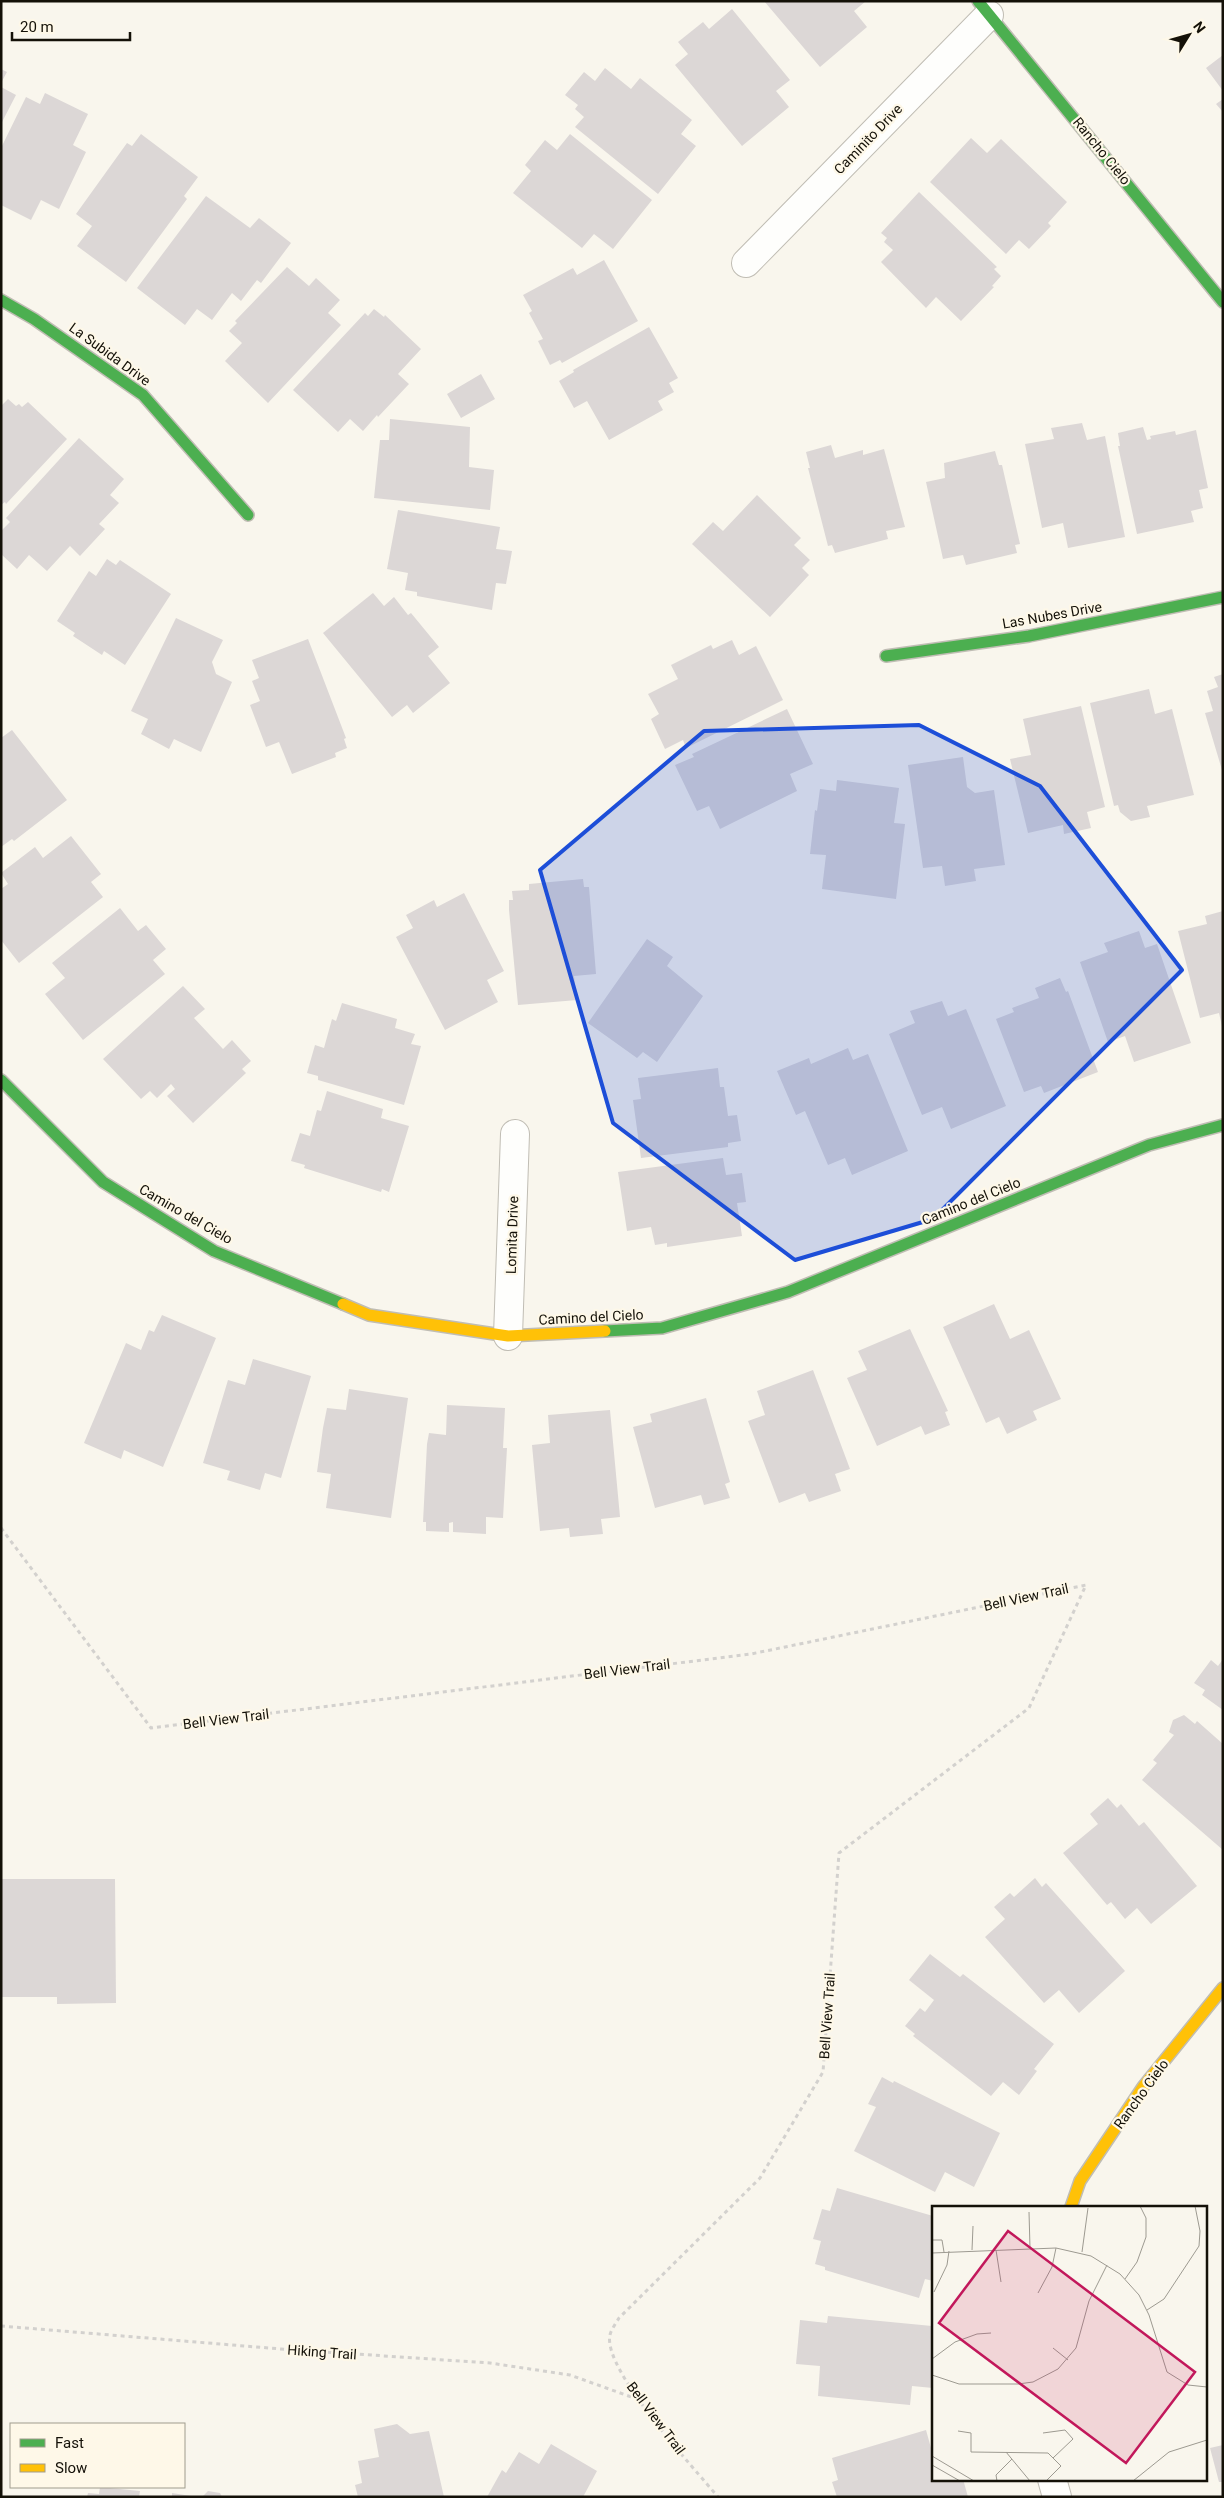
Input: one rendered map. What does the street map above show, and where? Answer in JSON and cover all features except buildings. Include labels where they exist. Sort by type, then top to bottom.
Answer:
[{"type":"street","name":"Caminito Drive","points":[[746,263],[984,8]]},
{"type":"street","name":"Rancho Cielo","points":[[984,8],[1223,302]]},
{"type":"street","name":"La Subida Drive","points":[[1,300],[34,319],[143,395],[248,515]]},
{"type":"street","name":"Las Nubes Drive","points":[[886,656],[1029,636],[1202,603],[1223,597]]},
{"type":"street","name":"Camino del Cielo","points":[[1,1080],[103,1182],[214,1251],[369,1316],[508,1336],[662,1328],[788,1292],[1148,1145],[1223,1125]]},
{"type":"street","name":"Lomita Drive","points":[[508,1336],[515,1134]]},
{"type":"street","name":"Rancho Cielo","points":[[1071,2206],[1080,2181],[1143,2088],[1223,1988]]},
{"type":"street","points":[[1052,2480],[1057,2497]]},
{"type":"path","name":"Bell View Trail","points":[[1,1528],[150,1728],[751,1654],[1086,1585],[1029,1708],[839,1853],[823,2072],[760,2178],[619,2318],[610,2336],[613,2359],[638,2399],[718,2497]]},
{"type":"path","name":"Hiking Trail","points":[[1,2326],[281,2350],[490,2363],[570,2375],[638,2399]]},
{"type":"highlighted area","points":[[919,725],[1040,786],[1182,970],[933,1219],[795,1260],[613,1123],[540,870],[704,731]]},
{"type":"traffic: fast","points":[[978,1],[1223,302]]},
{"type":"traffic: fast","points":[[1,300],[34,319],[143,395],[248,515]]},
{"type":"traffic: fast","points":[[886,656],[1029,636],[1223,597]]},
{"type":"traffic: fast","points":[[1,1080],[103,1182],[214,1251],[343,1304]]},
{"type":"traffic: fast","points":[[605,1331],[662,1328],[788,1292],[1149,1145],[1223,1125]]},
{"type":"traffic: slow","points":[[343,1304],[369,1315],[508,1336],[605,1331]]},
{"type":"traffic: slow","points":[[1071,2206],[1080,2181],[1143,2087],[1223,1988]]}]
